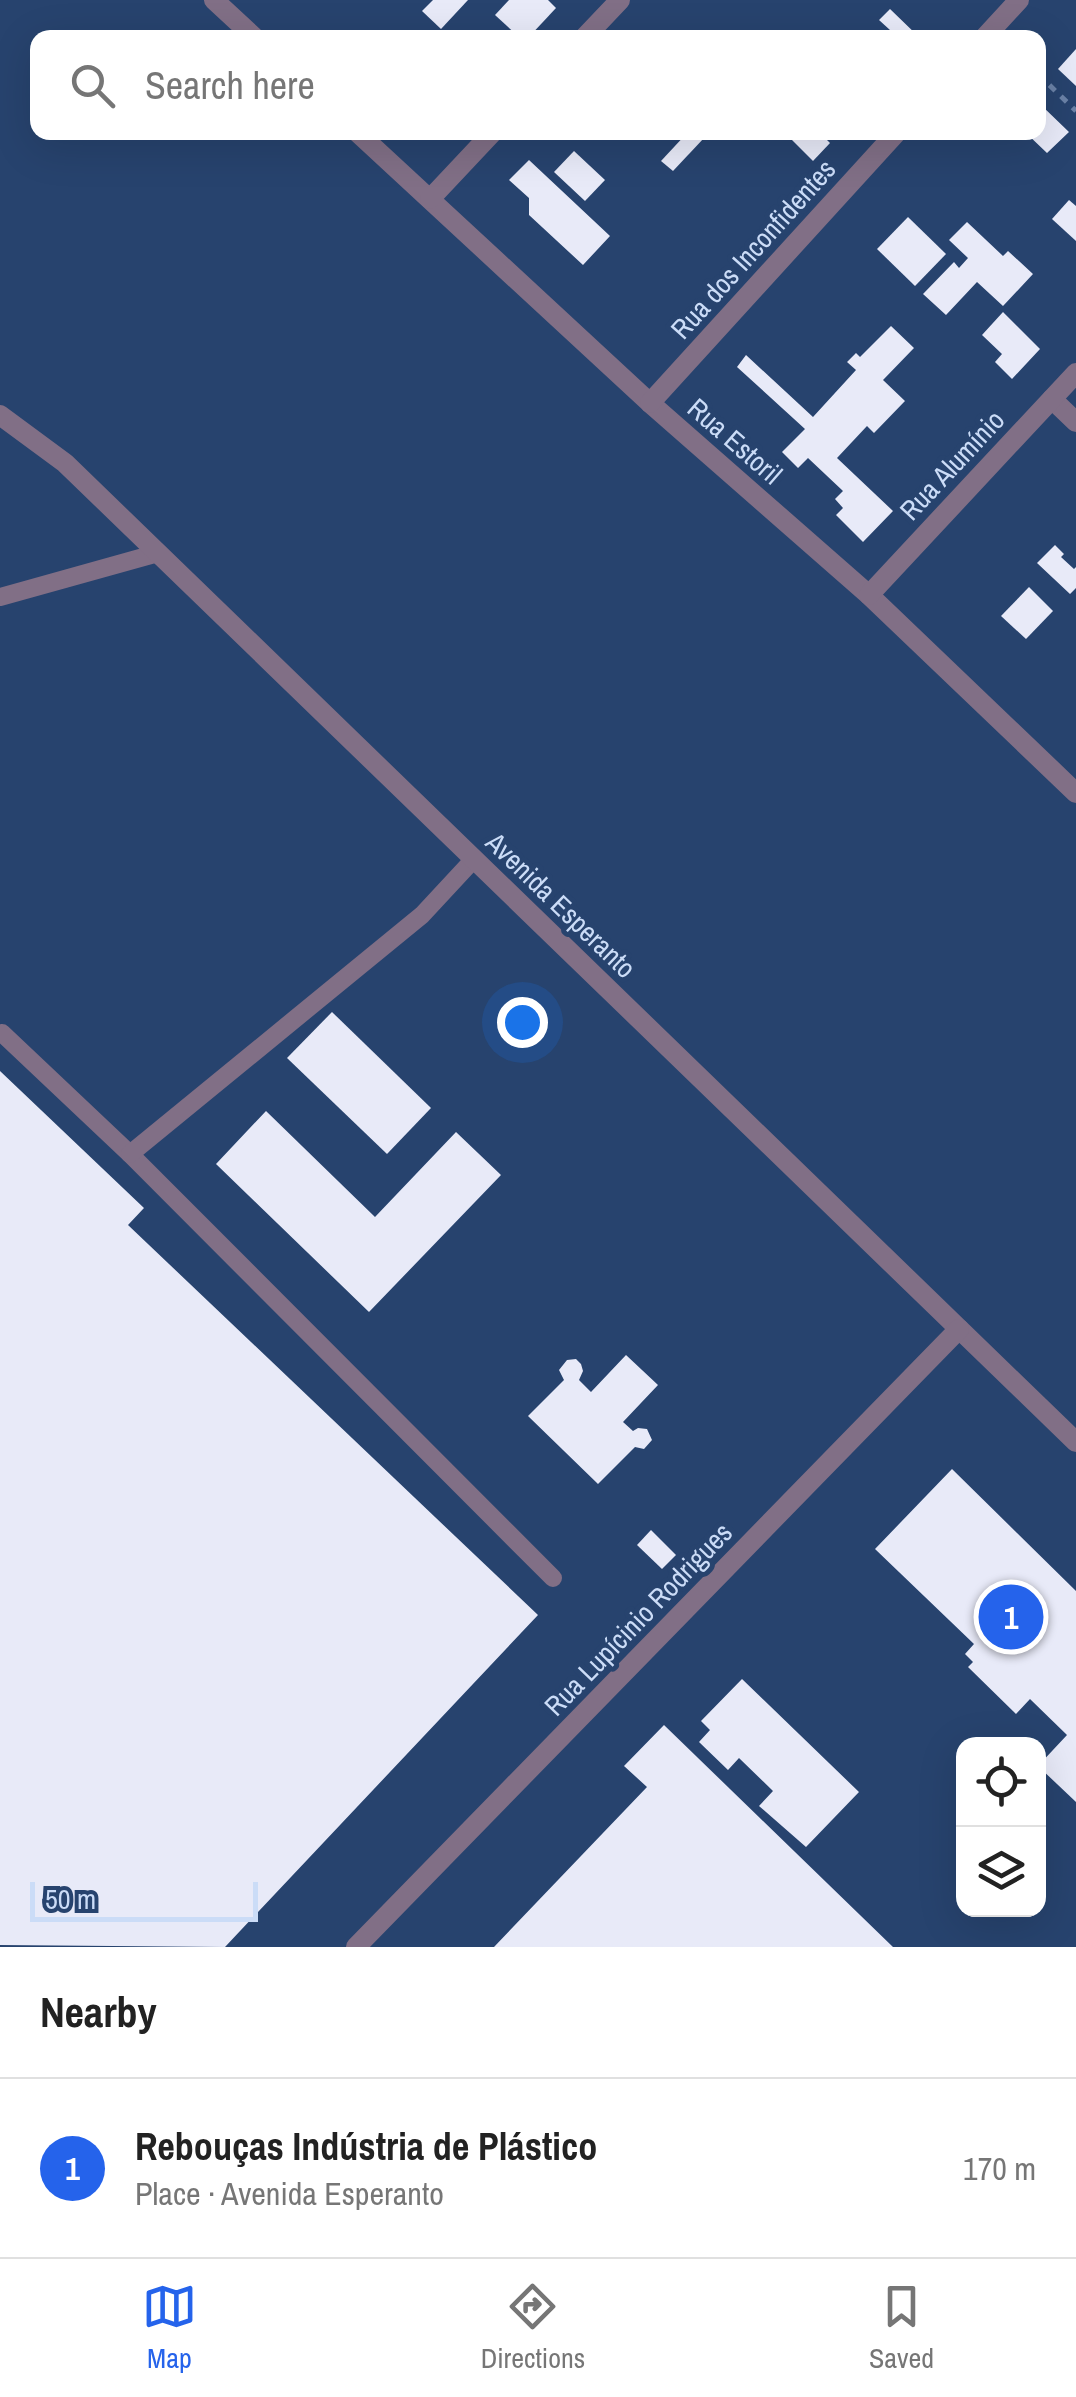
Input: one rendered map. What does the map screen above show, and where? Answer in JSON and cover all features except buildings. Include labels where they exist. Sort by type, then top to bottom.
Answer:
[{"type":"street","points":[[214,0],[246,30]]},
{"type":"street","points":[[592,30],[620,0]]},
{"type":"street","points":[[991,30],[1019,0]]},
{"type":"street","name":"Rua Estoril","points":[[367,140],[650,403],[868,595],[1076,793]]},
{"type":"street","points":[[430,199],[486,140]]},
{"type":"street","name":"Rua dos Inconfidentes","points":[[650,403],[890,140]]},
{"type":"street","name":"Rua Alumínio","points":[[868,595],[1076,373]]},
{"type":"street","points":[[1052,399],[1076,422]]},
{"type":"street","name":"Avenida Esperanto","points":[[0,415],[65,463],[1076,1442]]},
{"type":"street","name":"Rua Lupícinio Rodrigues","points":[[356,1947],[959,1328]]},
{"type":"lane","points":[[0,597],[158,553]]},
{"type":"lane","points":[[130,1154],[422,915],[474,859]]},
{"type":"lane","points":[[2,1033],[130,1154],[553,1578]]},
{"type":"path","points":[[1046,82],[1076,112]]},
{"type":"place","name":"Rebouças Indústria de Plástico","points":[[1011,1617]]}]
